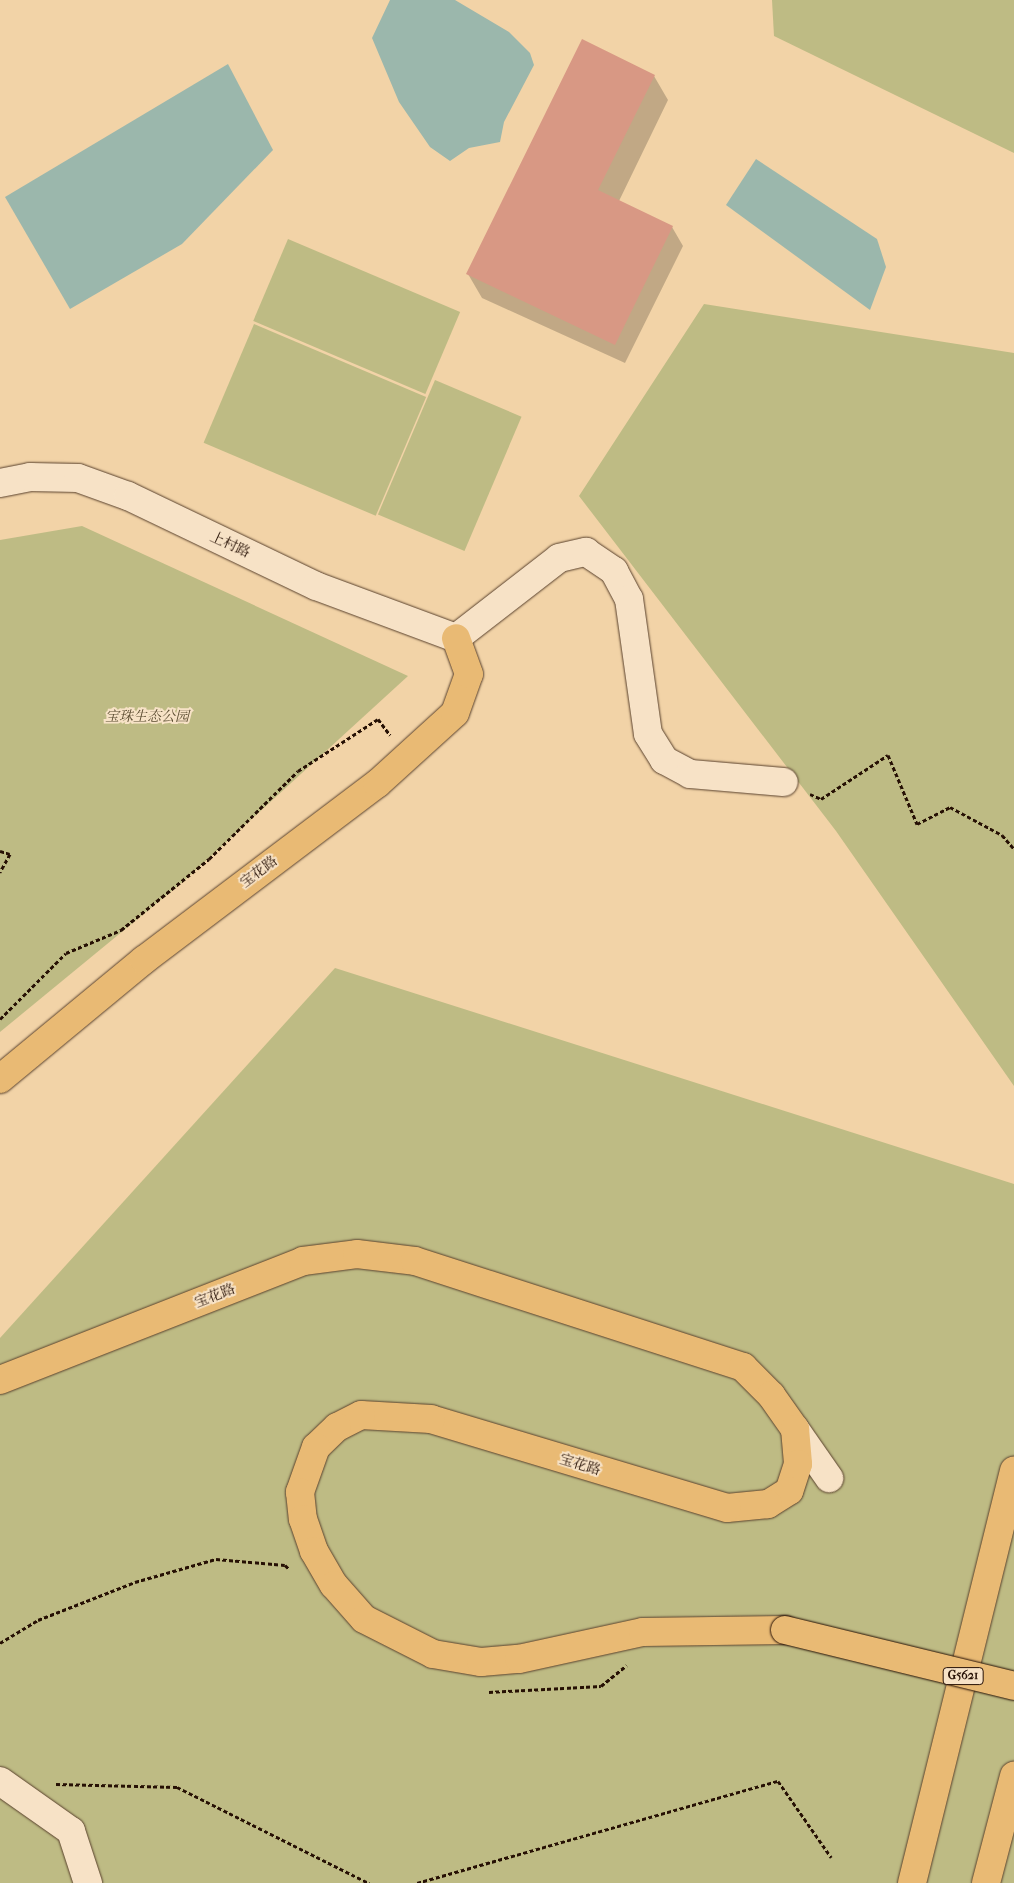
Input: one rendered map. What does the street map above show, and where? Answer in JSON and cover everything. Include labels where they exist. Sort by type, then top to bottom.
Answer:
[{"type":"main road","name":"宝花路","points":[[0,1079],[144,960],[407,758],[454,713],[469,674],[456,638]]},
{"type":"main road","name":"宝花路","points":[[0,1380],[302,1261],[357,1254],[415,1261],[742,1368],[771,1395],[795,1430],[798,1464],[788,1491],[768,1504],[727,1508],[692,1500],[431,1419],[400,1414],[361,1415],[337,1427],[316,1447],[300,1492],[311,1543],[334,1585],[364,1619],[433,1654],[480,1662],[519,1659],[643,1632],[785,1630],[1014,1686]]},
{"type":"main road","name":"G5621","points":[[912,1883],[1014,1470]]},
{"type":"main road","points":[[986,1883],[1014,1776]]},
{"type":"street","name":"上村路","points":[[0,483],[30,477],[78,478],[128,496],[316,586],[456,638]]},
{"type":"street","points":[[456,638],[559,558],[586,552],[614,571],[628,599],[648,734],[664,760],[690,774],[784,782]]},
{"type":"street","points":[[795,1430],[829,1478]]},
{"type":"street","points":[[0,1781],[71,1830],[88,1883]]},
{"type":"path","points":[[0,1019],[66,952],[121,930],[209,859],[298,771],[370,724],[378,719],[407,758]]},
{"type":"path","points":[[821,799],[888,755],[917,824],[950,807],[1002,835],[1014,849]]},
{"type":"path","points":[[0,852],[10,854],[0,872]]},
{"type":"path","points":[[417,1883],[778,1781],[831,1856]]},
{"type":"path","points":[[54,1784],[177,1787],[370,1883]]},
{"type":"green space","points":[[772,0],[1014,0],[1014,153],[774,36]]},
{"type":"green space","points":[[288,239],[460,312],[425,394],[253,321]]},
{"type":"green space","points":[[704,304],[1014,353],[1014,1086],[836,831],[579,496]]},
{"type":"green space","points":[[254,324],[426,397],[376,516],[204,443]]},
{"type":"green space","points":[[435,380],[522,417],[464,551],[378,514]]},
{"type":"green space","name":"宝珠生态公园","points":[[82,526],[408,676],[185,880],[0,1032],[0,540]]},
{"type":"green space","points":[[335,968],[1014,1184],[1014,1883],[0,1883],[0,1338]]},
{"type":"shaded area","points":[[390,0],[455,0],[509,32],[530,53],[534,65],[504,122],[500,142],[469,148],[450,161],[430,147],[399,102],[372,38]]},
{"type":"shaded area","points":[[228,64],[273,150],[182,244],[70,309],[5,197]]},
{"type":"shaded area","points":[[756,159],[877,239],[886,267],[870,310],[726,205]]},
{"type":"building","points":[[582,39],[655,75],[598,190],[673,226],[615,345],[466,274]]}]
